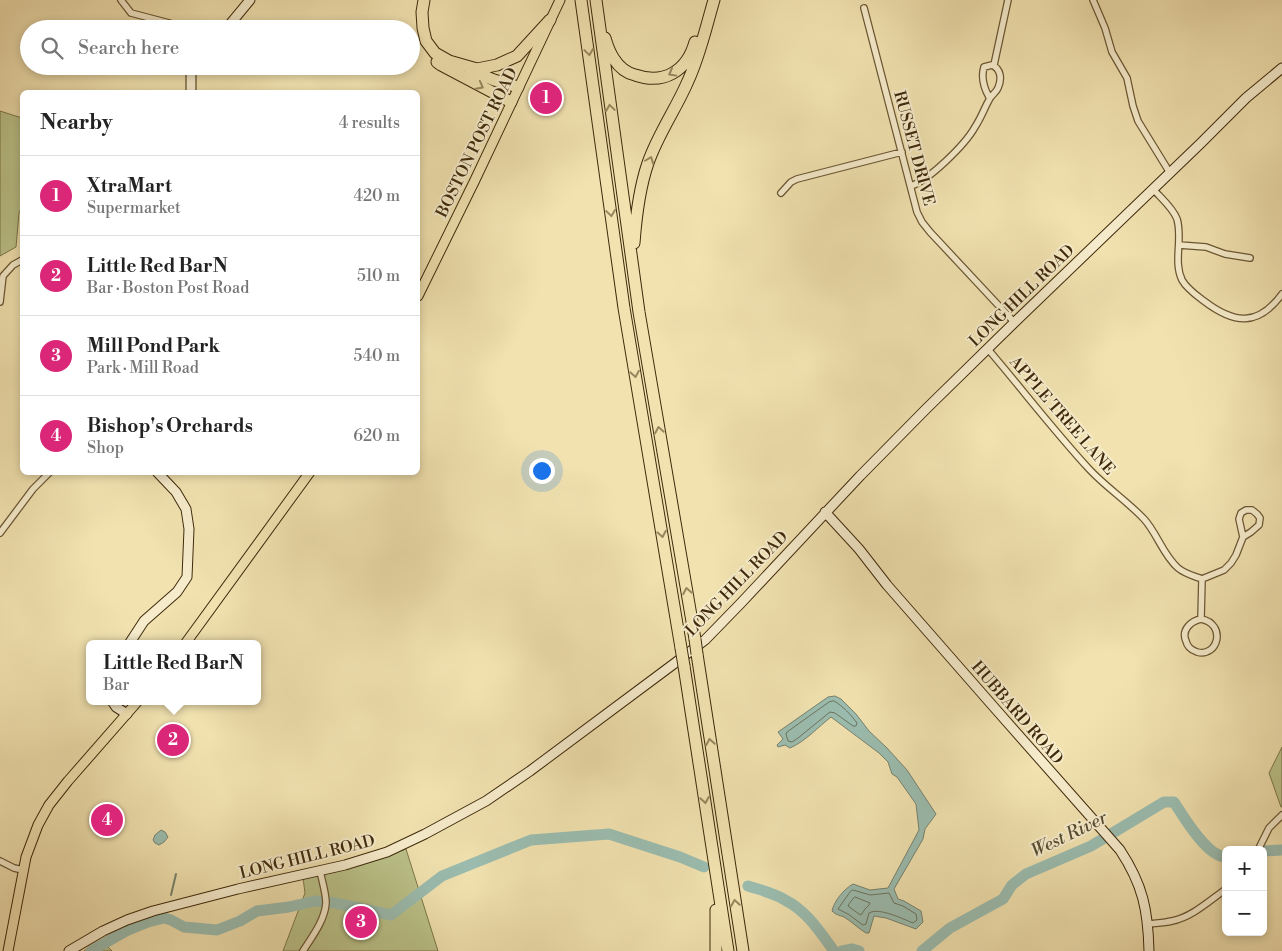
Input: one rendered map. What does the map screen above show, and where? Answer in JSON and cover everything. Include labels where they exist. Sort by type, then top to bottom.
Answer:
[{"type":"highway","points":[[416,20],[417,0]]},
{"type":"highway","points":[[424,0],[422,12],[423,28],[426,41],[435,53],[494,80],[518,87]]},
{"type":"highway","points":[[596,0],[606,40],[614,60],[628,73],[644,78],[660,78],[674,73],[685,64],[694,48],[708,0]]},
{"type":"highway","points":[[596,0],[639,312],[695,638],[743,951]]},
{"type":"highway","points":[[639,312],[634,244],[641,189],[656,143],[689,79],[714,0]]},
{"type":"highway","points":[[582,2],[624,308],[682,648],[728,951]]},
{"type":"highway","points":[[449,61],[477,69],[497,65],[516,56],[550,20]]},
{"type":"highway","points":[[420,42],[428,54],[441,65],[511,102]]},
{"type":"highway","points":[[711,839],[716,906],[716,951]]},
{"type":"main road","name":"BOSTON POST ROAD","points":[[420,292],[560,0]]},
{"type":"main road","points":[[188,640],[308,475]]},
{"type":"main road","points":[[8,951],[26,857],[49,805],[68,780],[135,705]]},
{"type":"street","points":[[121,0],[130,13],[157,20]]},
{"type":"street","points":[[233,20],[250,0]]},
{"type":"street","points":[[994,66],[1008,0]]},
{"type":"street","points":[[1093,0],[1105,28],[1112,52],[1127,78],[1138,121],[1170,173]]},
{"type":"street","name":"RUSSET DRIVE","points":[[864,8],[917,212],[930,232],[1014,322]]},
{"type":"street","points":[[910,186],[919,184],[931,174],[975,129],[990,97],[998,88],[999,71],[997,67],[988,65],[983,69],[982,77],[990,97]]},
{"type":"street","name":"LONG HILL ROAD","points":[[69,951],[121,922],[153,911],[238,889],[365,860],[400,846],[486,801],[518,780],[705,640],[888,448],[1014,322],[1246,98],[1282,68]]},
{"type":"street","points":[[191,75],[191,90]]},
{"type":"street","points":[[781,192],[797,179],[902,152]]},
{"type":"street","points":[[1153,189],[1176,217],[1179,229],[1178,272],[1189,289],[1221,313],[1234,318],[1246,319],[1266,312],[1282,294]]},
{"type":"street","points":[[1179,246],[1206,247],[1225,254],[1250,258]]},
{"type":"street","points":[[0,302],[3,276],[12,265],[20,261]]},
{"type":"street","name":"APPLE TREE LANE","points":[[988,348],[1090,470],[1131,506],[1151,527],[1170,559],[1178,568],[1187,574],[1202,579]]},
{"type":"street","points":[[0,533],[47,475]]},
{"type":"street","points":[[131,640],[144,621],[177,592],[187,577],[189,529],[186,509],[176,492],[160,475]]},
{"type":"street","points":[[1201,619],[1202,579],[1224,570],[1231,564],[1243,537],[1259,525],[1260,518],[1252,510],[1246,510],[1241,513],[1238,519],[1243,537]]},
{"type":"street","name":"HUBBARD ROAD","points":[[826,512],[992,706],[1120,850],[1128,862],[1146,907],[1149,951]]},
{"type":"street","points":[[1201,619],[1214,625],[1218,637],[1211,649],[1206,652],[1191,650],[1184,638],[1189,624],[1201,619]]},
{"type":"street","points":[[115,705],[127,714]]},
{"type":"street","points":[[1260,846],[1269,828],[1282,815]]},
{"type":"street","points":[[0,861],[23,870]]},
{"type":"street","points":[[303,951],[321,920],[326,901],[320,871]]},
{"type":"street","points":[[1148,924],[1182,918],[1223,891]]},
{"type":"green space","points":[[0,111],[20,117],[20,211],[16,247],[0,256]]},
{"type":"green space","points":[[1282,747],[1282,807],[1281,807],[1269,773]]},
{"type":"green space","points":[[406,849],[438,951],[283,951],[305,893],[303,878],[342,869]]},
{"type":"green space","points":[[101,940],[112,951],[84,951]]},
{"type":"water","points":[[835,696],[841,699],[856,714],[869,731],[907,770],[936,814],[925,829],[923,839],[894,889],[898,899],[921,911],[923,922],[916,929],[886,918],[874,916],[869,933],[866,933],[832,911],[840,896],[853,884],[870,890],[888,888],[919,830],[916,804],[897,777],[892,774],[888,762],[831,717],[796,745],[790,748],[785,745],[778,747],[777,745],[783,739],[778,732],[828,697]]},
{"type":"water","points":[[161,830],[168,837],[159,845],[153,840],[155,835]]},
{"type":"waterway","name":"West River","points":[[922,951],[950,928],[1003,899],[1012,885],[1026,874],[1091,846],[1164,802],[1174,802],[1196,835],[1211,850],[1222,856]]},
{"type":"waterway","points":[[91,951],[126,931],[164,918],[184,927],[217,930],[240,921],[257,911],[315,901],[335,903],[391,915],[442,876],[531,840],[609,834],[680,857],[704,867]]},
{"type":"waterway","name":"West River","points":[[1267,851],[1282,850]]},
{"type":"waterway","points":[[171,895],[176,874]]},
{"type":"waterway","points":[[748,886],[776,895],[800,910],[812,922],[834,951]]},
{"type":"waterway","points":[[164,918],[167,911]]},
{"type":"waterway","name":"West River","points":[[842,951],[852,949],[859,951]]},
{"type":"place","name":"XtraMart","points":[[546,98]]},
{"type":"place","name":"Little Red BarN","points":[[173,740]]},
{"type":"place","name":"Bishop's Orchards","points":[[107,820]]},
{"type":"place","name":"Mill Pond Park","points":[[361,922]]}]
